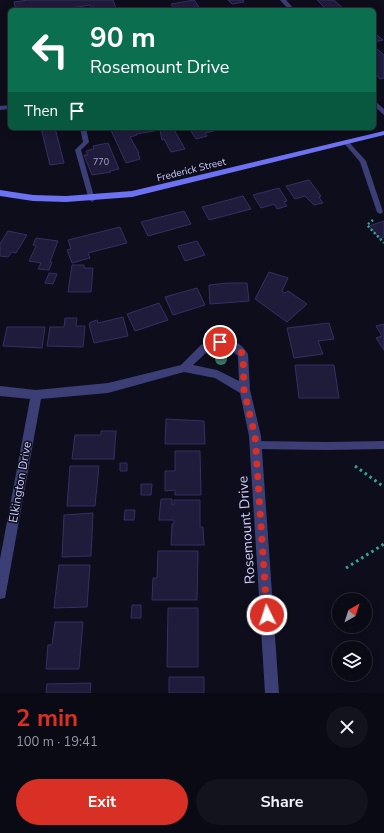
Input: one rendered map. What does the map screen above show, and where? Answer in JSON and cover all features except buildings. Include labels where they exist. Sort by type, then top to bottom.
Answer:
[{"type":"main road","name":"Frederick Street","points":[[0,193],[24,198],[92,200],[155,189],[384,133]]},
{"type":"street","points":[[283,0],[290,8]]},
{"type":"street","points":[[376,104],[384,113]]},
{"type":"street","name":"Rosemount Drive","points":[[184,368],[210,343],[220,342],[233,344],[243,354],[244,390],[255,445],[272,693]]},
{"type":"street","name":"Rosemount Drive","points":[[0,391],[36,395],[108,388],[184,368],[217,374],[244,390]]},
{"type":"street","name":"Elkington Drive","points":[[0,593],[36,395]]},
{"type":"lane","points":[[83,130],[86,142],[78,150],[92,200]]},
{"type":"lane","points":[[346,142],[363,161],[380,212]]},
{"type":"lane","points":[[255,445],[384,445]]},
{"type":"path","points":[[380,212],[367,226],[384,243]]},
{"type":"path","points":[[355,466],[384,487]]},
{"type":"path","points":[[346,568],[384,544]]},
{"type":"route","points":[[220,342],[233,344],[243,354],[244,390],[255,436],[267,615]]}]
